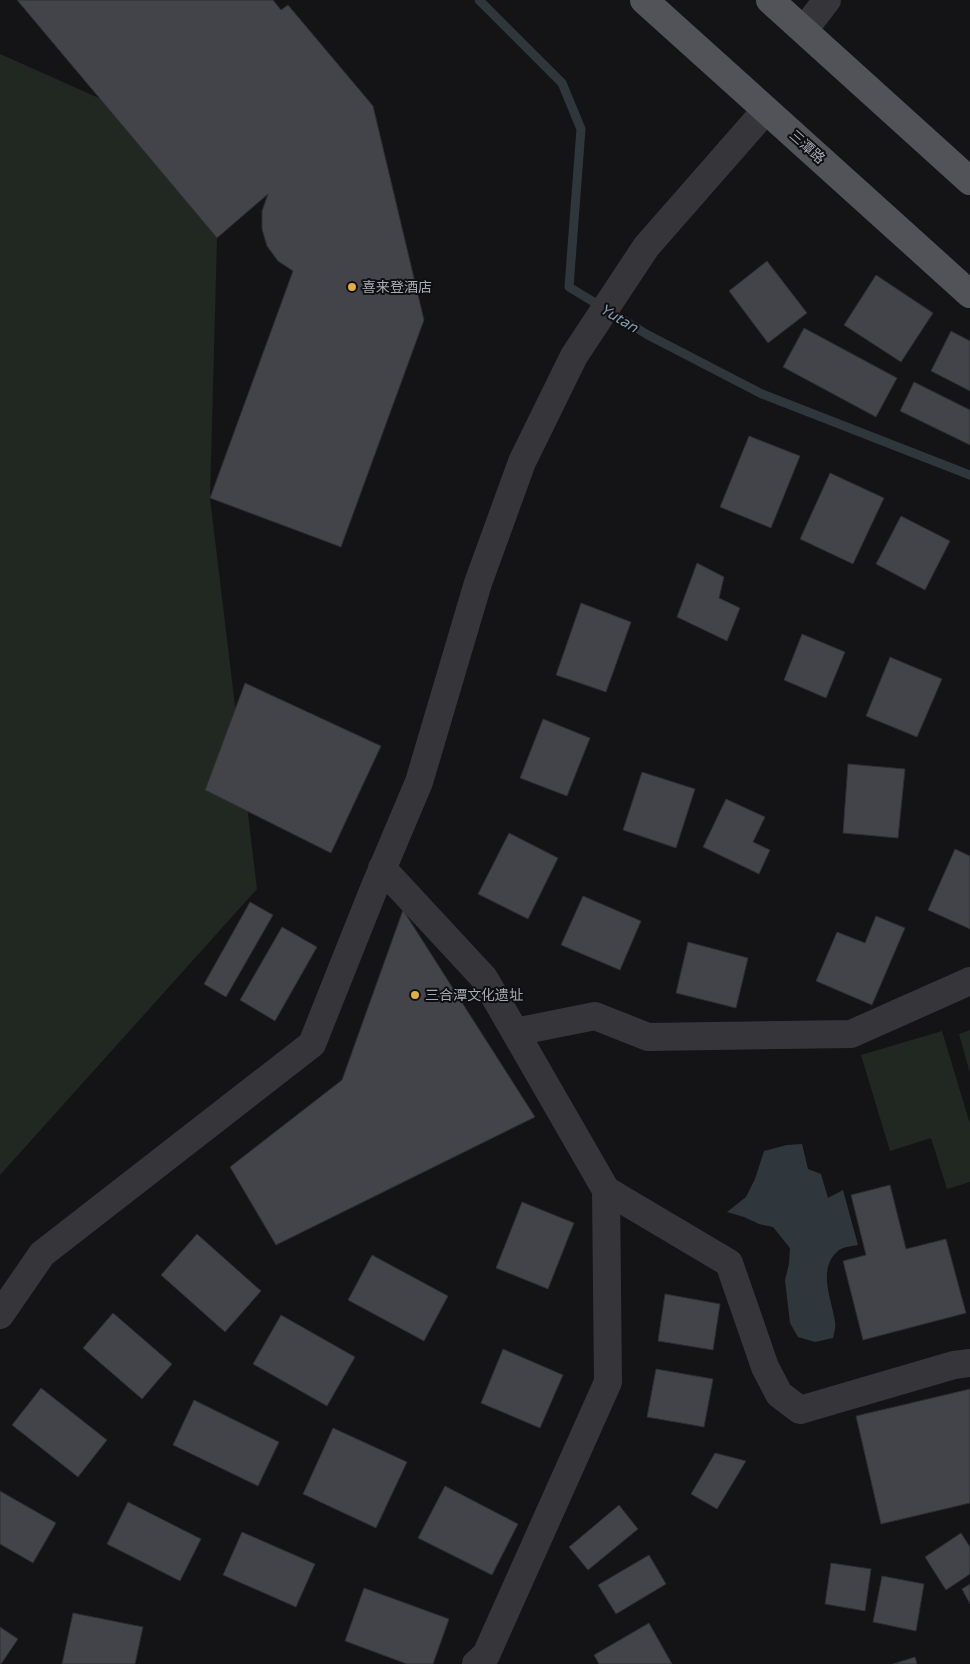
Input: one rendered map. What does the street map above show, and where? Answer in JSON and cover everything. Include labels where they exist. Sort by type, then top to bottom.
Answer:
[{"type":"main road","name":"三潭路","points":[[644,0],[970,294]]},
{"type":"main road","points":[[770,0],[970,181]]},
{"type":"street","points":[[804,30],[827,0]]},
{"type":"street","points":[[0,1315],[42,1254],[312,1044],[382,868],[419,782],[478,583],[522,462],[574,356],[646,247],[766,110]]},
{"type":"street","points":[[382,868],[484,978],[606,1190],[608,1382],[486,1655],[476,1664]]},
{"type":"street","points":[[515,1032],[595,1016],[648,1037],[851,1034],[970,981]]},
{"type":"street","points":[[606,1190],[729,1263],[765,1367],[779,1394],[800,1410],[954,1365],[970,1363]]},
{"type":"shaded area","points":[[0,54],[101,99],[217,238],[210,498],[257,889],[0,1175]]},
{"type":"shaded area","points":[[970,1030],[970,1073],[959,1034]]},
{"type":"shaded area","points":[[942,1031],[970,1124],[970,1182],[947,1189],[931,1138],[890,1151],[861,1055]]},
{"type":"shaded area","points":[[802,1144],[808,1169],[821,1174],[828,1198],[843,1190],[858,1245],[839,1250],[828,1266],[827,1285],[835,1330],[833,1338],[815,1342],[798,1337],[790,1323],[785,1280],[790,1248],[773,1227],[727,1212],[746,1197],[755,1179],[764,1151],[787,1145]]},
{"type":"building","name":"喜来登酒店","points":[[17,0],[273,0],[281,10],[288,5],[373,106],[424,320],[341,547],[210,498],[293,271],[278,261],[267,246],[262,229],[262,211],[268,194],[217,238]]},
{"type":"building","points":[[767,261],[807,313],[768,343],[729,291]]},
{"type":"building","points":[[876,275],[933,313],[901,362],[844,325]]},
{"type":"building","points":[[804,328],[897,378],[876,417],[783,367]]},
{"type":"building","points":[[951,331],[970,341],[970,391],[931,371]]},
{"type":"building","points":[[914,382],[970,410],[970,445],[900,411]]},
{"type":"building","points":[[749,436],[800,456],[771,528],[720,507]]},
{"type":"building","points":[[830,473],[884,498],[853,564],[800,539]]},
{"type":"building","points":[[901,516],[950,541],[925,590],[876,564]]},
{"type":"building","points":[[697,563],[724,577],[719,598],[740,608],[727,641],[677,617]]},
{"type":"building","points":[[581,603],[631,622],[606,692],[556,675]]},
{"type":"building","points":[[802,634],[845,652],[826,698],[784,680]]},
{"type":"building","points":[[890,657],[942,679],[917,737],[866,716]]},
{"type":"building","points":[[245,683],[381,746],[331,853],[205,790]]},
{"type":"building","points":[[543,719],[590,738],[567,796],[520,778]]},
{"type":"building","points":[[848,764],[905,769],[898,838],[843,833]]},
{"type":"building","points":[[642,772],[695,789],[676,848],[623,830]]},
{"type":"building","points":[[726,799],[765,817],[753,842],[770,850],[759,874],[703,847]]},
{"type":"building","points":[[509,833],[558,858],[528,919],[478,894]]},
{"type":"building","points":[[955,849],[970,856],[970,929],[928,910]]},
{"type":"building","points":[[583,896],[641,921],[620,970],[561,945]]},
{"type":"building","points":[[250,902],[273,915],[226,997],[204,984]]},
{"type":"building","name":"三合潭文化遗址","points":[[403,910],[535,1117],[276,1245],[230,1167],[342,1080]]},
{"type":"building","points":[[876,916],[905,928],[872,1005],[816,981],[837,932],[865,943]]},
{"type":"building","points":[[282,927],[317,947],[275,1021],[240,1000]]},
{"type":"building","points":[[688,942],[748,958],[736,1008],[676,993]]},
{"type":"building","points":[[890,1185],[906,1249],[946,1239],[966,1313],[863,1340],[843,1261],[866,1255],[851,1195]]},
{"type":"building","points":[[522,1202],[574,1223],[548,1289],[496,1268]]},
{"type":"building","points":[[197,1234],[261,1291],[225,1332],[161,1275]]},
{"type":"building","points":[[372,1255],[448,1296],[424,1341],[348,1300]]},
{"type":"building","points":[[665,1294],[720,1304],[713,1350],[658,1341]]},
{"type":"building","points":[[113,1313],[172,1364],[142,1399],[83,1348]]},
{"type":"building","points":[[281,1315],[355,1357],[327,1406],[253,1364]]},
{"type":"building","points":[[503,1349],[563,1375],[540,1428],[481,1403]]},
{"type":"building","points":[[656,1369],[713,1379],[704,1427],[647,1417]]},
{"type":"building","points":[[41,1388],[107,1440],[78,1477],[12,1425]]},
{"type":"building","points":[[970,1389],[970,1503],[881,1524],[856,1416]]},
{"type":"building","points":[[194,1400],[279,1442],[258,1486],[173,1445]]},
{"type":"building","points":[[333,1428],[407,1462],[376,1528],[303,1494]]},
{"type":"building","points":[[715,1453],[746,1461],[717,1509],[691,1494]]},
{"type":"building","points":[[445,1486],[518,1524],[492,1575],[418,1538]]},
{"type":"building","points":[[0,1491],[56,1523],[33,1563],[0,1544]]},
{"type":"building","points":[[128,1502],[201,1539],[180,1581],[107,1544]]},
{"type":"building","points":[[619,1505],[638,1529],[588,1570],[569,1547]]},
{"type":"building","points":[[242,1532],[315,1564],[296,1607],[223,1575]]},
{"type":"building","points":[[961,1533],[970,1547],[970,1574],[946,1590],[925,1557]]},
{"type":"building","points":[[649,1555],[666,1584],[616,1614],[598,1585]]},
{"type":"building","points":[[831,1563],[871,1569],[865,1611],[825,1604]]},
{"type":"building","points":[[882,1576],[924,1584],[916,1631],[873,1622]]},
{"type":"building","points":[[970,1584],[970,1604],[962,1589]]},
{"type":"building","points":[[364,1588],[449,1619],[433,1664],[407,1664],[345,1641]]},
{"type":"building","points":[[73,1613],[143,1627],[135,1664],[62,1664]]},
{"type":"building","points":[[649,1623],[672,1664],[599,1664],[594,1655]]},
{"type":"building","points":[[0,1627],[18,1639],[1,1664],[0,1664]]},
{"type":"building","points":[[915,1657],[917,1664],[893,1664]]},
{"type":"waterway","name":"Yutan","points":[[479,0],[562,83],[581,129],[569,287],[648,335],[762,394],[970,475]]},
{"type":"place","name":"喜来登酒店","points":[[352,287]]},
{"type":"place","name":"三合潭文化遗址","points":[[415,995]]}]
